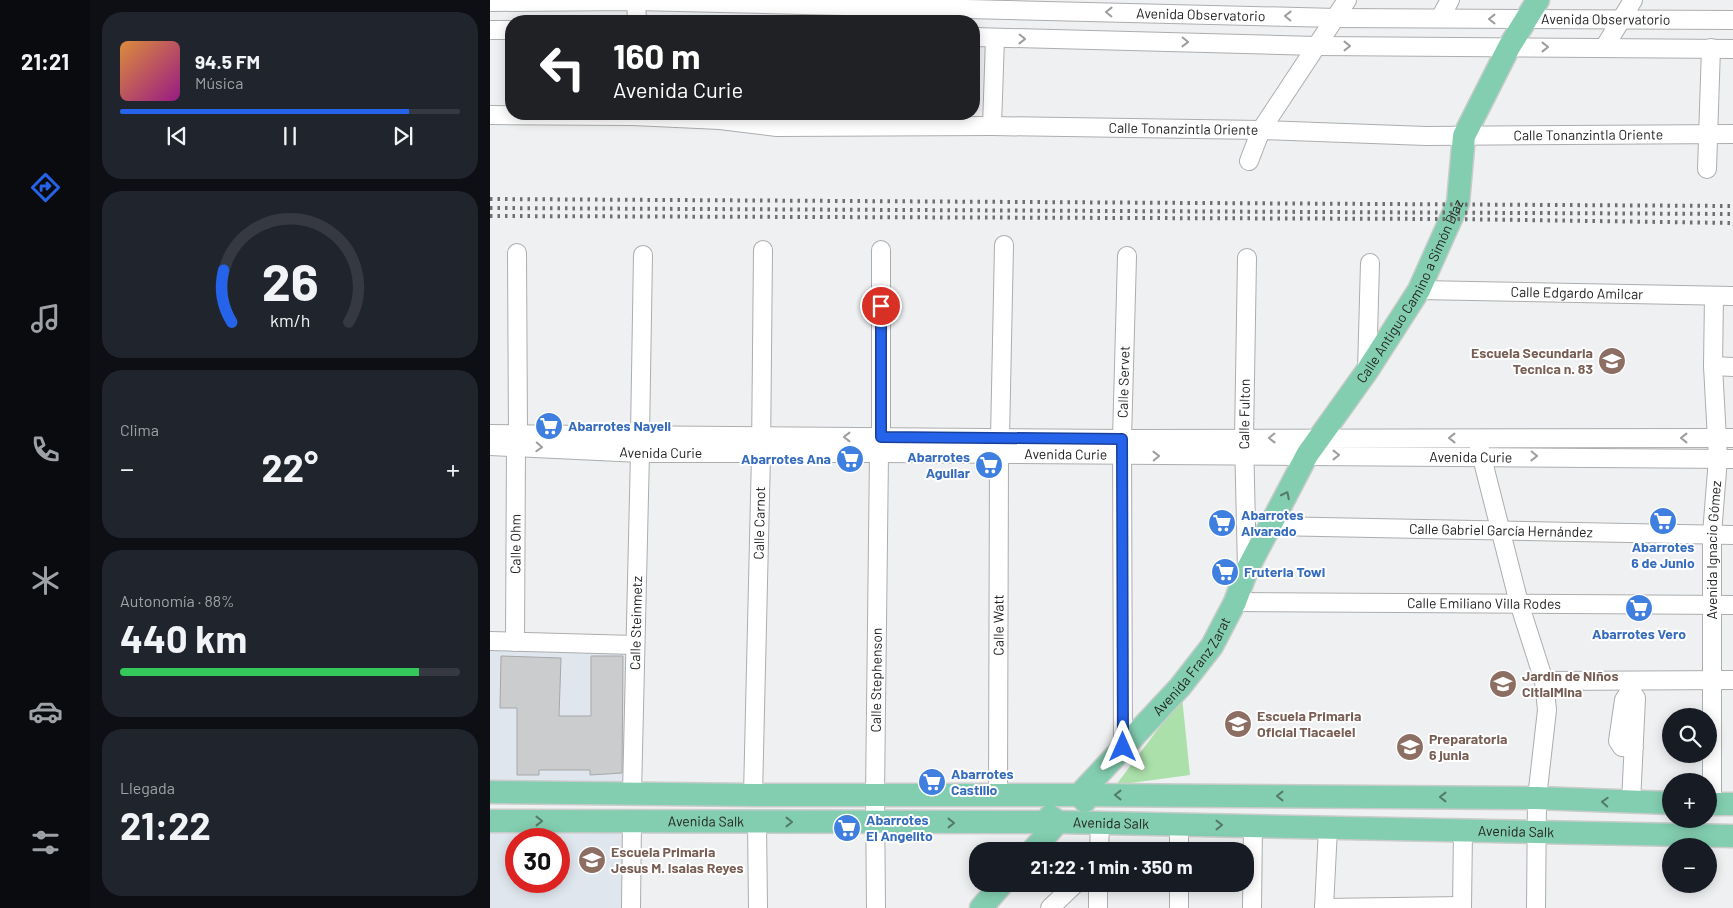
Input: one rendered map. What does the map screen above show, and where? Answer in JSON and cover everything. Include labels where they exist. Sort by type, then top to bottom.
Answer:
[{"type":"main road","name":"Calle Antiguo Camino a Simón Díaz","points":[[1247,570],[1307,455],[1322,437],[1367,371],[1419,290],[1458,203],[1464,136],[1510,47],[1533,9]]},
{"type":"main road","name":"Avenida Franz Zarat","points":[[1070,795],[1123,747],[1180,687],[1212,646],[1235,602],[1247,570]]},
{"type":"main road","name":"Avenida Salk","points":[[490,792],[753,796],[1070,795],[1537,798],[1662,803]]},
{"type":"main road","points":[[1042,842],[1064,823],[1079,821],[1087,810],[1085,802],[1070,795],[1053,798],[1048,806],[1048,814],[1064,823]]},
{"type":"main road","name":"Avenida Salk","points":[[490,820],[1253,825],[1733,836]]},
{"type":"main road","points":[[981,908],[995,892]]},
{"type":"street","points":[[636,0],[637,15]]},
{"type":"street","name":"Avenida Observatorio","points":[[490,2],[636,0],[764,13],[796,2],[877,3],[920,14],[962,4],[1048,5],[1337,18],[1440,18],[1533,9],[1622,19],[1733,20]]},
{"type":"street","points":[[1248,161],[1261,130],[1348,0]]},
{"type":"street","points":[[1440,18],[1450,0]]},
{"type":"street","points":[[1604,48],[1633,0]]},
{"type":"street","points":[[490,30],[505,30]]},
{"type":"street","name":"Avenida Observatorio","points":[[980,38],[1317,46],[1733,48]]},
{"type":"street","points":[[992,126],[995,38]]},
{"type":"street","points":[[1706,169],[1711,48]]},
{"type":"street","name":"Calle Tonanzintla Oriente","points":[[490,115],[505,115]]},
{"type":"street","name":"Calle Tonanzintla Oriente","points":[[720,120],[778,127],[992,126],[1261,130],[1464,136],[1733,134]]},
{"type":"street","name":"Calle Watt","points":[[998,795],[1000,446],[1004,245]]},
{"type":"street","name":"Calle Carnot","points":[[753,796],[761,455],[763,250]]},
{"type":"street","name":"Calle Stephenson","points":[[876,908],[875,795],[881,250]]},
{"type":"street","name":"Calle Ohm","points":[[515,642],[517,253]]},
{"type":"street","points":[[640,435],[643,255]]},
{"type":"street","name":"Calle Servet","points":[[1123,747],[1123,448],[1127,256]]},
{"type":"street","name":"Calle Fulton","points":[[1247,258],[1244,446],[1247,570]]},
{"type":"street","points":[[1367,371],[1370,263]]},
{"type":"street","name":"Calle Edgardo Amilcar","points":[[1419,290],[1733,296]]},
{"type":"street","name":"Avenida Ignacio Gómez","points":[[1714,296],[1713,366],[1724,438],[1725,458],[1712,534],[1712,680],[1718,804]]},
{"type":"street","points":[[1713,366],[1733,367]]},
{"type":"street","name":"Avenida Curie","points":[[490,434],[517,440],[640,453],[761,455],[880,445]]},
{"type":"street","name":"Avenida Curie","points":[[490,446],[517,440],[640,435],[760,436],[880,445],[1123,448],[1244,446],[1322,437],[1724,438]]},
{"type":"street","points":[[1479,438],[1480,456],[1502,532],[1519,603],[1544,681],[1547,710],[1537,798],[1536,908]]},
{"type":"street","name":"Avenida Curie","points":[[1244,446],[1307,455],[1725,458]]},
{"type":"street","name":"Calle Steinmetz","points":[[632,794],[640,453]]},
{"type":"street","name":"Calle Gabriel García Hernández","points":[[1270,526],[1502,532],[1733,534]]},
{"type":"street","name":"Calle Emiliano Villa Rodes","points":[[1235,602],[1733,605]]},
{"type":"street","points":[[490,642],[635,645]]},
{"type":"street","points":[[1544,681],[1733,680]]},
{"type":"street","points":[[1631,803],[1634,748]]},
{"type":"street","points":[[631,908],[632,821]]},
{"type":"street","points":[[756,822],[758,908]]},
{"type":"street","points":[[1099,842],[1100,824]]},
{"type":"street","points":[[1179,825],[1179,842]]},
{"type":"street","points":[[1252,908],[1253,825]]},
{"type":"street","points":[[1328,828],[1324,908],[1462,907],[1462,830]]},
{"type":"street","points":[[1050,908],[1067,892]]},
{"type":"street","points":[[1098,892],[1098,908]]},
{"type":"street","points":[[1179,892],[1179,908]]},
{"type":"shaded area","points":[[490,649],[626,650],[627,784],[490,785]]},
{"type":"shaded area","name":"Escuela Primaria Jesus M. Isaias Reyes","points":[[490,830],[505,830],[505,893],[570,893],[570,830],[625,830],[625,908],[490,908]]},
{"type":"green space","points":[[1182,697],[1190,775],[1116,785]]},
{"type":"building","points":[[501,656],[561,658],[559,716],[591,716],[591,656],[623,656],[622,773],[590,775],[590,770],[539,770],[539,775],[517,775],[517,708],[500,708]]},
{"type":"railway","points":[[490,199],[1733,206]]},
{"type":"railway","points":[[490,208],[1733,214]]},
{"type":"railway","points":[[490,216],[1452,219],[1733,223]]},
{"type":"place","name":"Escuela Secundaria Tecnica n. 83","points":[[1612,361]]},
{"type":"place","name":"Abarrotes Nayeli","points":[[549,426]]},
{"type":"place","name":"Abarrotes Ana","points":[[850,459]]},
{"type":"place","name":"Abarrotes Aguilar","points":[[989,465]]},
{"type":"place","name":"Abarrotes 6 de Junio","points":[[1663,521]]},
{"type":"place","name":"Abarrotes Alvarado","points":[[1222,523]]},
{"type":"place","name":"Fruteria Towi","points":[[1225,572]]},
{"type":"place","name":"Abarrotes Vero","points":[[1639,608]]},
{"type":"place","name":"Jardin de Niños CitlalMina","points":[[1503,684]]},
{"type":"place","name":"Escuela Primaria Oficial Tlacaelel","points":[[1238,724]]},
{"type":"place","name":"Preparatoria 6 junia","points":[[1410,747]]},
{"type":"place","name":"Abarrotes Castillo","points":[[932,782]]},
{"type":"place","name":"Abarrotes El Angelito","points":[[847,828]]},
{"type":"place","name":"Escuela Primaria Jesus M. Isaias Reyes","points":[[592,860]]},
{"type":"route","points":[[881,306],[881,437],[1122,439],[1124,456],[1123,747]]}]
